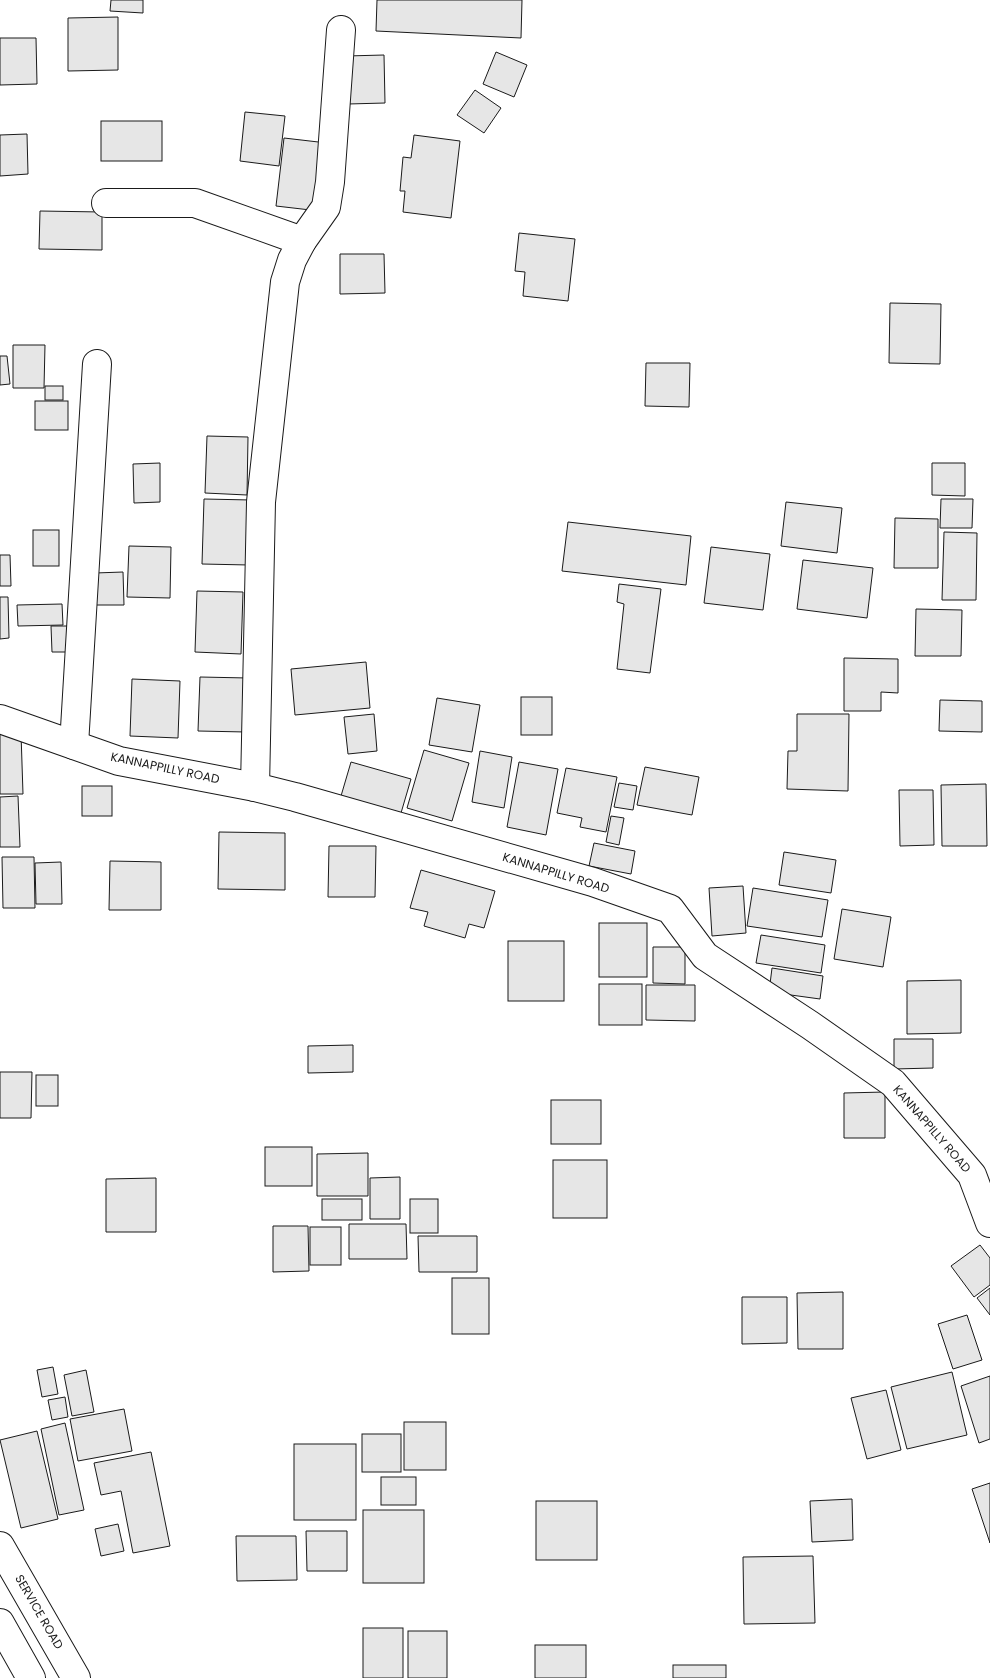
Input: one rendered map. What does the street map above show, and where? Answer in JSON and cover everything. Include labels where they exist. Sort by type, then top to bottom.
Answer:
[{"type":"main road","points":[[255,787],[261,502],[285,282],[292,260],[302,241],[326,207],[330,182],[341,30]]},
{"type":"main road","points":[[106,203],[195,203],[302,241]]},
{"type":"main road","points":[[74,745],[97,364]]},
{"type":"main road","name":"KANNAPPILLY ROAD","points":[[0,719],[119,761],[255,787],[583,880],[670,909],[704,956],[810,1024],[893,1083],[981,1175],[990,1223]]},
{"type":"main road","name":"SERVICE ROAD","points":[[0,1546],[76,1678]]},
{"type":"main road","points":[[0,1623],[31,1678]]},
{"type":"building","points":[[111,0],[143,0],[143,13],[110,11]]},
{"type":"building","points":[[377,0],[522,0],[521,38],[376,31]]},
{"type":"building","points":[[118,17],[118,70],[68,71],[68,18]]},
{"type":"building","points":[[0,38],[36,38],[37,84],[0,85]]},
{"type":"building","points":[[496,52],[527,65],[514,97],[483,84]]},
{"type":"building","points":[[384,55],[385,103],[348,104],[346,56]]},
{"type":"building","points":[[475,90],[501,108],[484,133],[457,115]]},
{"type":"building","points":[[245,112],[285,116],[279,166],[240,161]]},
{"type":"building","points":[[101,121],[162,121],[162,161],[101,161]]},
{"type":"building","points":[[27,134],[28,174],[0,176],[0,135]]},
{"type":"building","points":[[414,135],[460,141],[451,218],[403,212],[405,191],[400,191],[403,157],[411,158]]},
{"type":"building","points":[[284,138],[327,143],[319,211],[276,206]]},
{"type":"building","points":[[40,211],[102,212],[102,250],[39,249]]},
{"type":"building","points":[[519,233],[575,239],[568,301],[523,296],[525,272],[515,271]]},
{"type":"building","points":[[340,254],[384,254],[385,293],[340,294]]},
{"type":"building","points":[[890,303],[941,304],[940,364],[889,363]]},
{"type":"building","points":[[13,345],[45,345],[44,388],[13,388]]},
{"type":"building","points":[[0,356],[7,356],[10,384],[0,385]]},
{"type":"building","points":[[646,363],[690,363],[689,407],[645,406]]},
{"type":"building","points":[[45,386],[63,386],[63,400],[45,400]]},
{"type":"building","points":[[35,401],[68,401],[68,430],[35,430]]},
{"type":"building","points":[[207,436],[248,437],[247,495],[205,493]]},
{"type":"building","points":[[160,463],[160,502],[134,503],[133,464]]},
{"type":"building","points":[[932,463],[965,463],[965,496],[932,495]]},
{"type":"building","points":[[204,499],[251,500],[249,565],[202,564]]},
{"type":"building","points":[[941,499],[973,499],[972,528],[940,528]]},
{"type":"building","points":[[786,502],[842,508],[837,553],[781,546]]},
{"type":"building","points":[[895,518],[938,519],[938,568],[894,568]]},
{"type":"building","points":[[568,522],[691,536],[686,585],[562,571]]},
{"type":"building","points":[[33,530],[59,530],[59,566],[33,566]]},
{"type":"building","points":[[944,532],[977,533],[976,600],[942,600]]},
{"type":"building","points":[[129,546],[171,547],[170,598],[127,597]]},
{"type":"building","points":[[711,547],[770,554],[763,610],[704,603]]},
{"type":"building","points":[[0,555],[10,555],[11,586],[0,586]]},
{"type":"building","points":[[803,560],[873,568],[867,618],[797,609]]},
{"type":"building","points":[[123,572],[124,605],[96,605],[95,573]]},
{"type":"building","points":[[619,584],[661,589],[650,673],[617,669],[624,604],[617,602]]},
{"type":"building","points":[[197,591],[243,592],[241,654],[195,652]]},
{"type":"building","points":[[0,597],[8,597],[9,638],[0,639]]},
{"type":"building","points":[[62,604],[63,625],[18,626],[17,605]]},
{"type":"building","points":[[916,609],[962,610],[961,656],[915,656]]},
{"type":"building","points":[[51,626],[74,626],[75,652],[52,652]]},
{"type":"building","points":[[844,658],[898,659],[898,693],[881,692],[881,711],[844,711]]},
{"type":"building","points":[[366,662],[370,708],[295,715],[291,669]]},
{"type":"building","points":[[200,677],[248,678],[246,732],[198,731]]},
{"type":"building","points":[[132,679],[180,681],[178,738],[130,736]]},
{"type":"building","points":[[521,697],[552,697],[552,735],[521,735]]},
{"type":"building","points":[[437,698],[480,705],[472,752],[429,745]]},
{"type":"building","points":[[940,700],[982,701],[982,732],[939,731]]},
{"type":"building","points":[[374,714],[377,751],[348,754],[344,717]]},
{"type":"building","points":[[797,714],[849,714],[848,791],[787,789],[788,751],[797,751]]},
{"type":"building","points":[[21,733],[23,794],[0,794],[0,734]]},
{"type":"building","points":[[424,750],[469,763],[452,821],[407,808]]},
{"type":"building","points":[[480,751],[512,757],[504,808],[472,802]]},
{"type":"building","points":[[351,762],[411,779],[401,813],[341,796]]},
{"type":"building","points":[[519,762],[558,769],[546,835],[507,827]]},
{"type":"building","points":[[645,767],[699,777],[692,815],[637,805]]},
{"type":"building","points":[[566,768],[617,777],[606,832],[580,827],[582,818],[557,813]]},
{"type":"building","points":[[619,783],[637,786],[633,810],[614,807]]},
{"type":"building","points":[[986,784],[987,846],[942,846],[941,785]]},
{"type":"building","points":[[82,786],[112,786],[112,816],[82,816]]},
{"type":"building","points":[[899,790],[933,790],[934,845],[900,846]]},
{"type":"building","points":[[18,796],[20,847],[0,847],[0,797]]},
{"type":"building","points":[[611,816],[624,818],[619,845],[606,842]]},
{"type":"building","points":[[219,832],[285,833],[285,890],[218,889]]},
{"type":"building","points":[[594,843],[635,851],[631,874],[589,866]]},
{"type":"building","points":[[329,846],[376,846],[375,897],[328,897]]},
{"type":"building","points":[[784,852],[836,860],[831,893],[779,885]]},
{"type":"building","points":[[2,857],[34,857],[35,908],[3,908]]},
{"type":"building","points":[[110,861],[161,862],[161,910],[109,910]]},
{"type":"building","points":[[61,862],[62,904],[36,904],[35,863]]},
{"type":"building","points":[[421,870],[495,891],[484,928],[469,924],[465,938],[424,926],[428,912],[410,908]]},
{"type":"building","points":[[743,886],[746,933],[712,936],[709,888]]},
{"type":"building","points":[[753,888],[828,900],[822,937],[747,926]]},
{"type":"building","points":[[842,909],[891,917],[883,967],[834,959]]},
{"type":"building","points":[[599,923],[647,923],[647,977],[599,977]]},
{"type":"building","points":[[761,935],[825,945],[821,973],[756,963]]},
{"type":"building","points":[[508,941],[564,941],[564,1001],[508,1001]]},
{"type":"building","points":[[653,947],[685,947],[685,984],[653,983]]},
{"type":"building","points":[[772,968],[823,976],[820,999],[769,992]]},
{"type":"building","points":[[961,980],[961,1033],[907,1034],[907,981]]},
{"type":"building","points":[[599,984],[642,984],[642,1025],[599,1025]]},
{"type":"building","points":[[646,985],[695,985],[695,1021],[646,1020]]},
{"type":"building","points":[[894,1039],[933,1039],[933,1068],[894,1069]]},
{"type":"building","points":[[353,1045],[353,1072],[308,1073],[308,1046]]},
{"type":"building","points":[[0,1072],[32,1072],[31,1118],[0,1118]]},
{"type":"building","points":[[36,1075],[58,1075],[58,1106],[36,1106]]},
{"type":"building","points":[[885,1092],[885,1138],[844,1138],[844,1093]]},
{"type":"building","points":[[551,1100],[601,1100],[601,1144],[551,1144]]},
{"type":"building","points":[[265,1147],[312,1147],[312,1186],[265,1186]]},
{"type":"building","points":[[368,1153],[368,1196],[317,1196],[317,1154]]},
{"type":"building","points":[[553,1160],[607,1160],[607,1218],[553,1218]]},
{"type":"building","points":[[400,1177],[400,1219],[370,1219],[370,1178]]},
{"type":"building","points":[[156,1178],[156,1232],[106,1232],[106,1179]]},
{"type":"building","points":[[322,1199],[362,1199],[362,1220],[322,1220]]},
{"type":"building","points":[[410,1199],[438,1199],[438,1233],[410,1233]]},
{"type":"building","points":[[349,1224],[406,1224],[407,1259],[349,1259]]},
{"type":"building","points":[[273,1226],[308,1226],[309,1271],[273,1272]]},
{"type":"building","points":[[310,1227],[341,1227],[341,1265],[310,1265]]},
{"type":"building","points":[[418,1236],[477,1236],[477,1272],[419,1272]]},
{"type":"building","points":[[980,1245],[990,1258],[990,1285],[974,1297],[951,1266]]},
{"type":"building","points":[[452,1278],[489,1278],[489,1334],[452,1334]]},
{"type":"building","points":[[990,1288],[990,1315],[977,1298]]},
{"type":"building","points":[[843,1292],[843,1349],[798,1349],[797,1293]]},
{"type":"building","points":[[742,1297],[787,1297],[787,1343],[742,1344]]},
{"type":"building","points":[[967,1315],[982,1360],[953,1369],[938,1324]]},
{"type":"building","points":[[53,1367],[58,1394],[42,1397],[37,1370]]},
{"type":"building","points":[[86,1370],[94,1412],[72,1416],[64,1375]]},
{"type":"building","points":[[952,1372],[967,1435],[907,1449],[891,1387]]},
{"type":"building","points":[[990,1376],[990,1439],[979,1443],[961,1386]]},
{"type":"building","points":[[886,1390],[901,1450],[867,1459],[851,1398]]},
{"type":"building","points":[[65,1397],[68,1417],[52,1420],[48,1400]]},
{"type":"building","points":[[124,1409],[132,1451],[78,1461],[70,1419]]},
{"type":"building","points":[[404,1422],[446,1422],[446,1470],[404,1470]]},
{"type":"building","points":[[65,1423],[84,1510],[59,1515],[41,1429]]},
{"type":"building","points":[[37,1431],[58,1519],[21,1528],[0,1440]]},
{"type":"building","points":[[362,1434],[401,1434],[401,1472],[362,1472]]},
{"type":"building","points":[[294,1444],[356,1444],[356,1520],[294,1520]]},
{"type":"building","points":[[151,1452],[170,1546],[133,1553],[121,1491],[101,1495],[94,1463]]},
{"type":"building","points":[[381,1477],[416,1477],[416,1505],[381,1505]]},
{"type":"building","points":[[990,1483],[990,1543],[972,1489]]},
{"type":"building","points":[[852,1499],[853,1540],[812,1542],[810,1501]]},
{"type":"building","points":[[536,1501],[597,1501],[597,1560],[536,1560]]},
{"type":"building","points":[[363,1510],[424,1510],[424,1583],[363,1583]]},
{"type":"building","points":[[118,1524],[124,1551],[101,1556],[95,1529]]},
{"type":"building","points":[[306,1531],[347,1531],[347,1571],[307,1571]]},
{"type":"building","points":[[236,1536],[296,1536],[297,1580],[237,1581]]},
{"type":"building","points":[[813,1556],[815,1623],[744,1624],[743,1557]]},
{"type":"building","points":[[363,1628],[403,1628],[403,1678],[363,1678]]},
{"type":"building","points":[[408,1631],[447,1631],[447,1678],[408,1678]]},
{"type":"building","points":[[535,1645],[586,1645],[586,1678],[535,1678]]},
{"type":"building","points":[[673,1665],[726,1665],[726,1678],[673,1678]]}]
